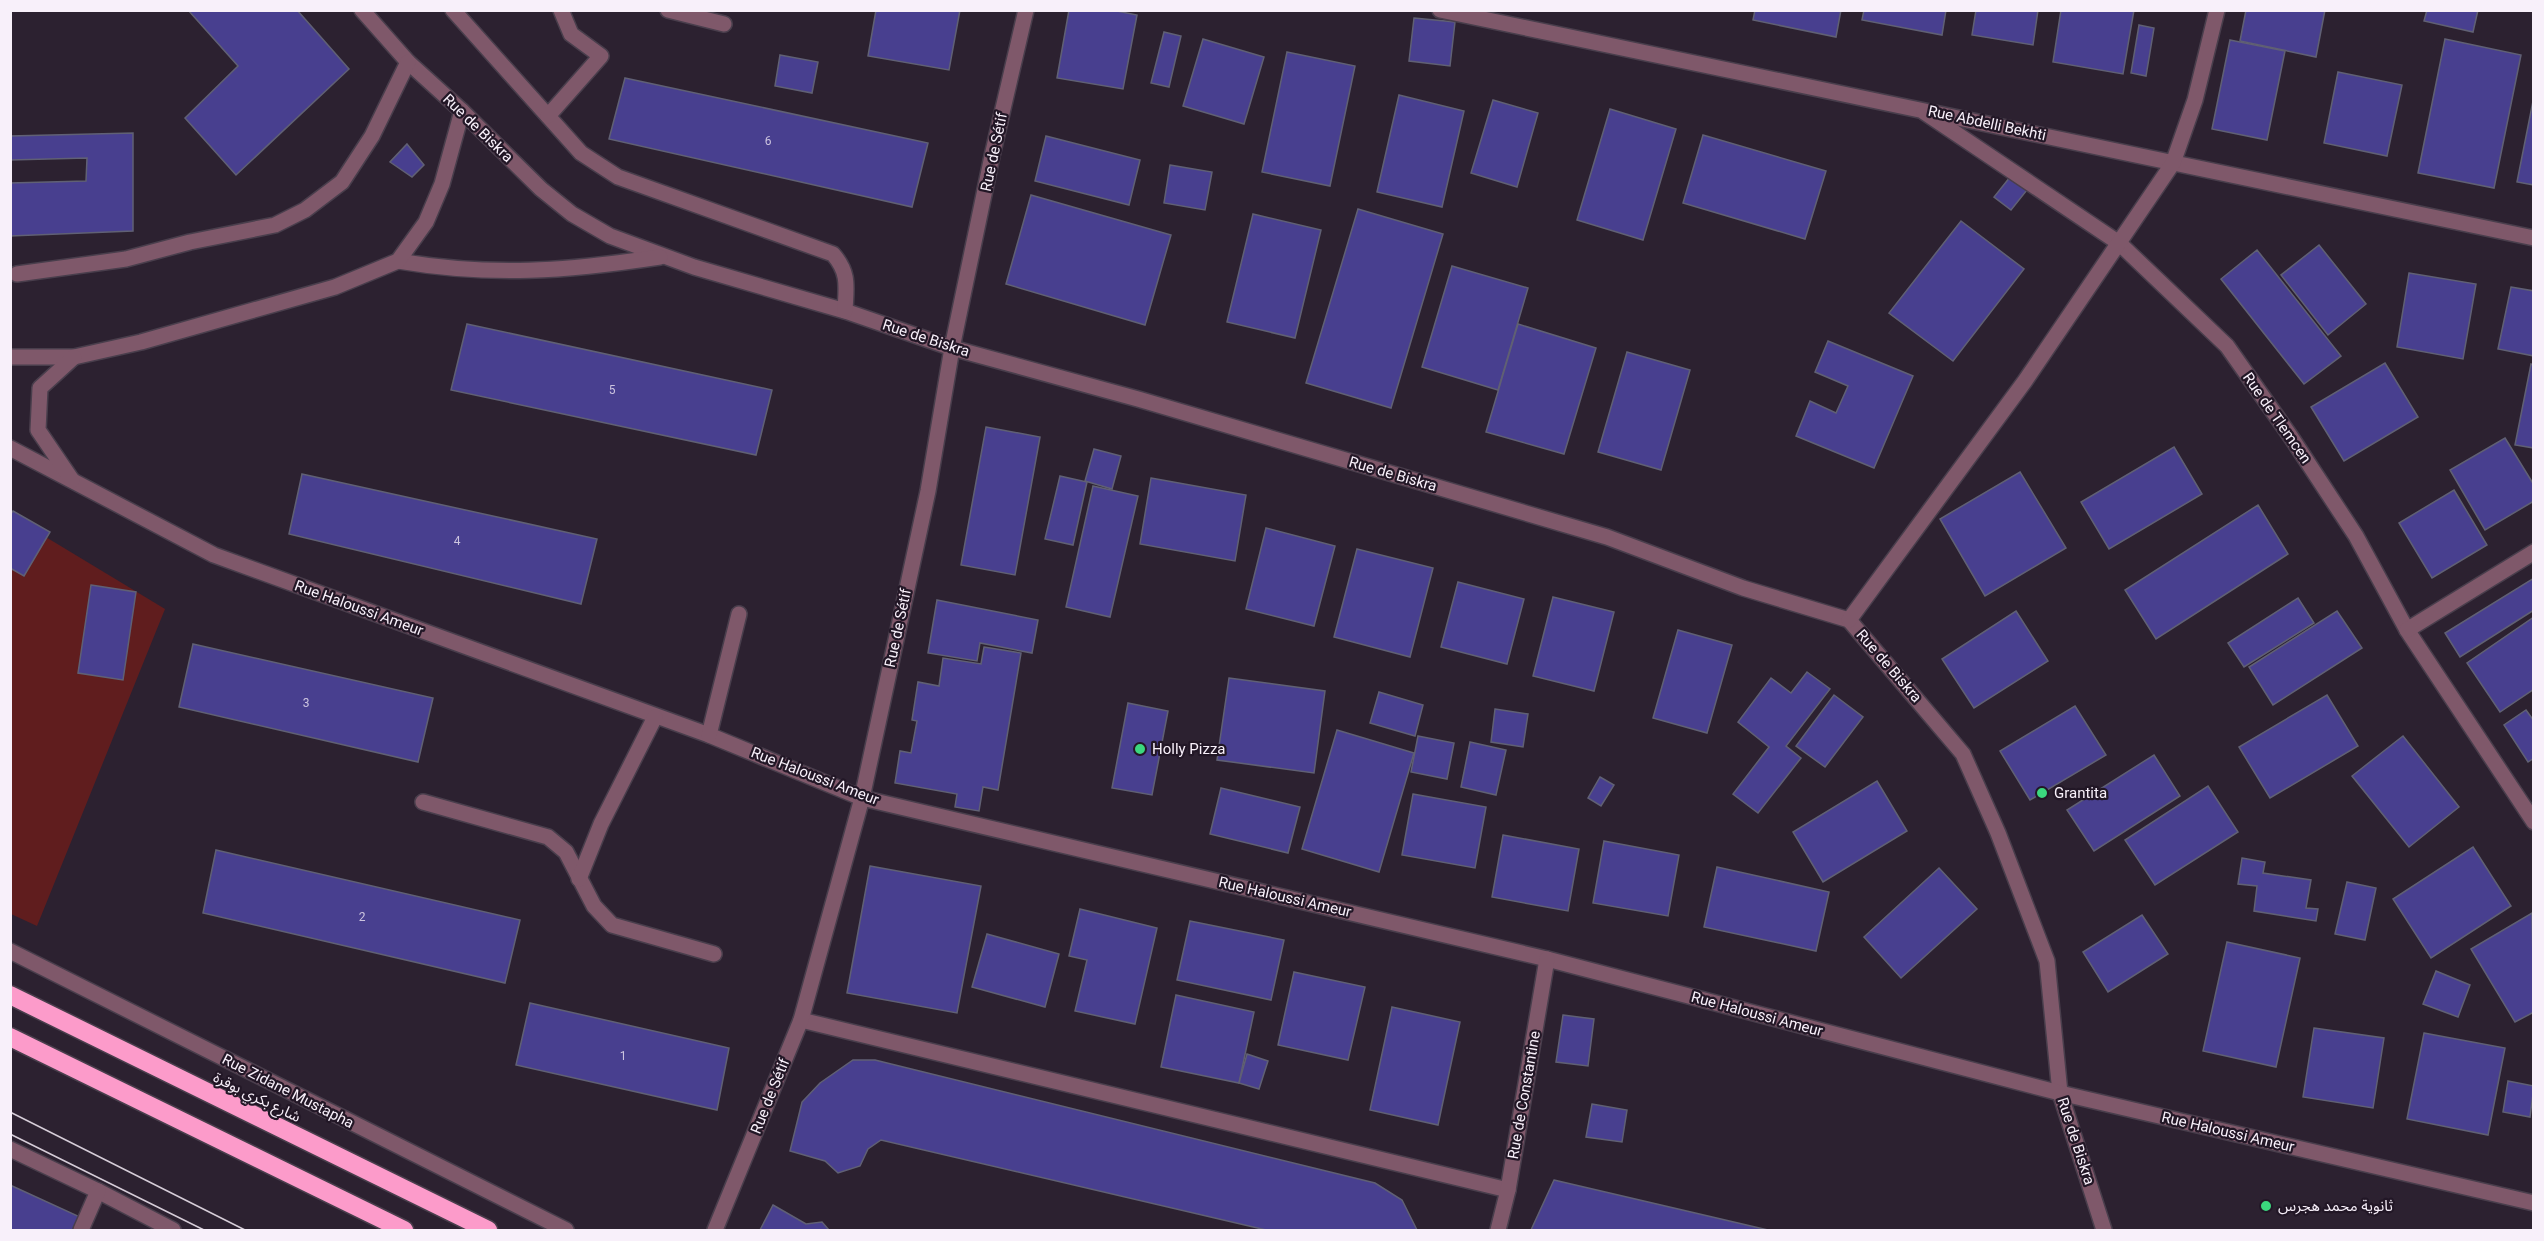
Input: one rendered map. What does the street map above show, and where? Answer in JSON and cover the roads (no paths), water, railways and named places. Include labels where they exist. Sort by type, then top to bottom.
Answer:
[{"type":"highway","name":"شارع بكري بوقرة","points":[[10,995],[489,1230]]},
{"type":"highway","points":[[10,1037],[404,1230]]},
{"type":"street","name":"Rue de Biskra","points":[[362,10],[408,62],[462,111],[541,189],[572,214],[610,236],[663,256],[844,311],[952,348],[1138,399],[1606,537],[1743,588],[1849,620],[1963,754],[1998,833],[2048,961],[2060,1093],[2104,1230]]},
{"type":"street","points":[[453,10],[581,153],[618,177],[833,254],[843,266],[847,280],[844,311]]},
{"type":"street","points":[[548,116],[601,56],[571,34],[561,10]]},
{"type":"street","points":[[668,10],[724,24]]},
{"type":"street","name":"Rue de Sétif","points":[[715,1230],[801,1020],[862,798],[928,491],[952,348],[992,156],[1026,10]]},
{"type":"street","name":"Rue Abdelli Bekhti","points":[[1440,10],[2534,238]]},
{"type":"street","points":[[1849,620],[2025,381],[2174,163],[2195,100],[2217,10]]},
{"type":"street","points":[[17,274],[126,259],[190,242],[275,225],[305,210],[342,182],[372,136],[408,62]]},
{"type":"street","name":"Rue de Tlemcen","points":[[1918,108],[2119,243],[2227,346],[2356,536],[2407,630],[2534,822]]},
{"type":"street","points":[[398,261],[426,222],[442,184],[462,111]]},
{"type":"street","points":[[10,357],[74,357],[141,342],[335,287],[398,261],[440,268],[511,272],[582,268],[663,256]]},
{"type":"street","points":[[73,483],[38,430],[40,388],[74,357]]},
{"type":"street","name":"Rue Haloussi Ameur","points":[[10,448],[214,555],[708,735],[862,798],[1547,959],[2060,1093],[2534,1203]]},
{"type":"street","points":[[2407,630],[2534,552]]},
{"type":"street","points":[[708,735],[739,615]]},
{"type":"street","points":[[579,879],[601,824],[655,717]]},
{"type":"street","points":[[423,802],[548,837],[566,852],[594,906],[612,925],[714,954]]},
{"type":"street","name":"Rue Zidane Mustapha","points":[[10,951],[566,1230]]},
{"type":"street","name":"Rue de Constantine","points":[[1498,1230],[1508,1190],[1547,959]]},
{"type":"street","points":[[801,1020],[1508,1190]]},
{"type":"street","points":[[10,1149],[173,1230]]},
{"type":"street","points":[[81,1230],[98,1191]]},
{"type":"tram line","points":[[10,1112],[245,1230]]},
{"type":"tram line","points":[[10,1134],[204,1230]]},
{"type":"place","name":"Holly Pizza","points":[[1140,749]]},
{"type":"place","name":"Grantita","points":[[2042,793]]},
{"type":"place","name":"ثانوية محمد هجرس","points":[[2266,1206]]}]
